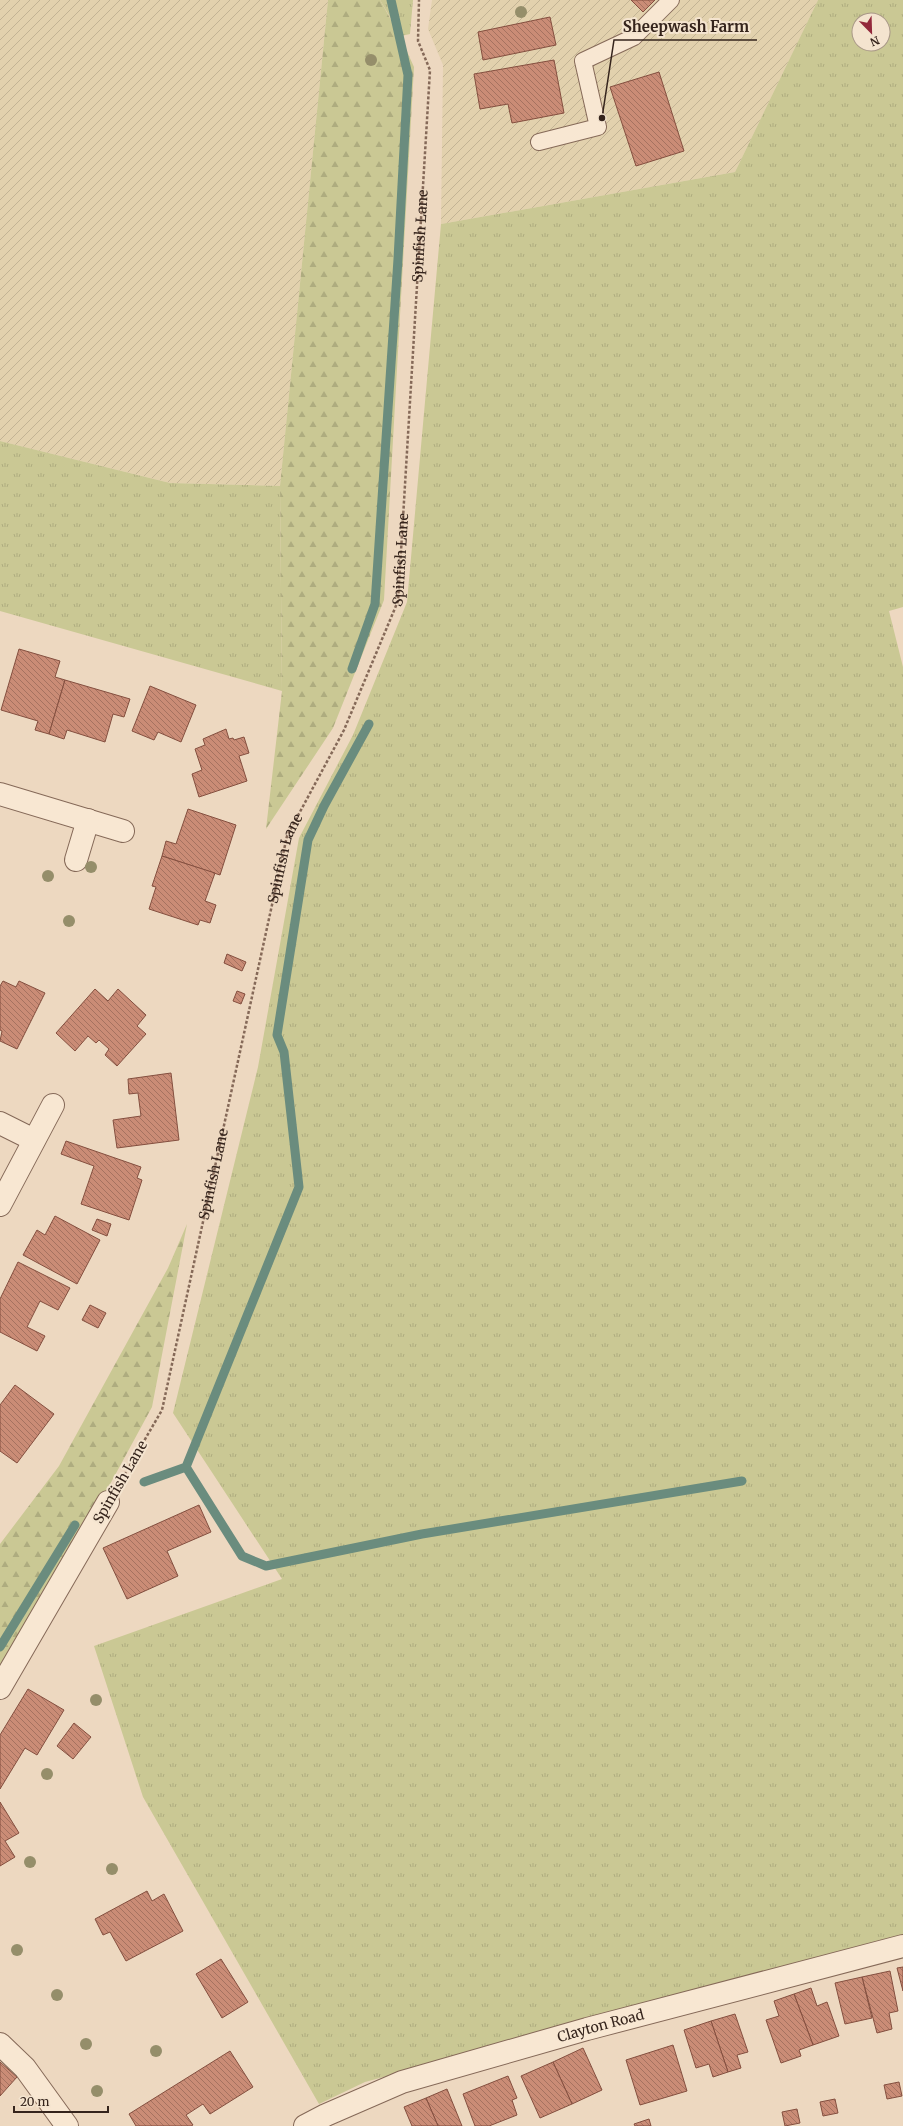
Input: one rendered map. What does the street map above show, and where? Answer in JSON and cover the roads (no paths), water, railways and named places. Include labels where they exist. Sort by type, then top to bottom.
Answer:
[{"type":"street","points":[[0,794],[123,831]]},
{"type":"street","points":[[76,860],[88,820]]},
{"type":"street","points":[[0,1206],[53,1105]]},
{"type":"street","points":[[0,1123],[34,1140]]},
{"type":"street","name":"Spinfish Lane","points":[[0,1688],[108,1502]]},
{"type":"street","name":"Clayton Road","points":[[305,2126],[326,2115],[402,2082],[587,2029],[903,1946]]},
{"type":"street","points":[[0,2044],[24,2068],[67,2126]]},
{"type":"lane","points":[[539,142],[598,127],[582,61],[634,37],[671,0]]},
{"type":"waterway","points":[[352,669],[375,604],[398,259],[408,75],[391,0]]},
{"type":"waterway","points":[[144,1482],[186,1467],[299,1187],[284,1052],[277,1035],[308,840],[324,806],[369,724]]},
{"type":"waterway","points":[[186,1467],[242,1556],[266,1566],[422,1534],[742,1481]]},
{"type":"waterway","points":[[0,1647],[75,1525]]},
{"type":"place","name":"Sheepwash Farm","points":[[602,118]]}]
